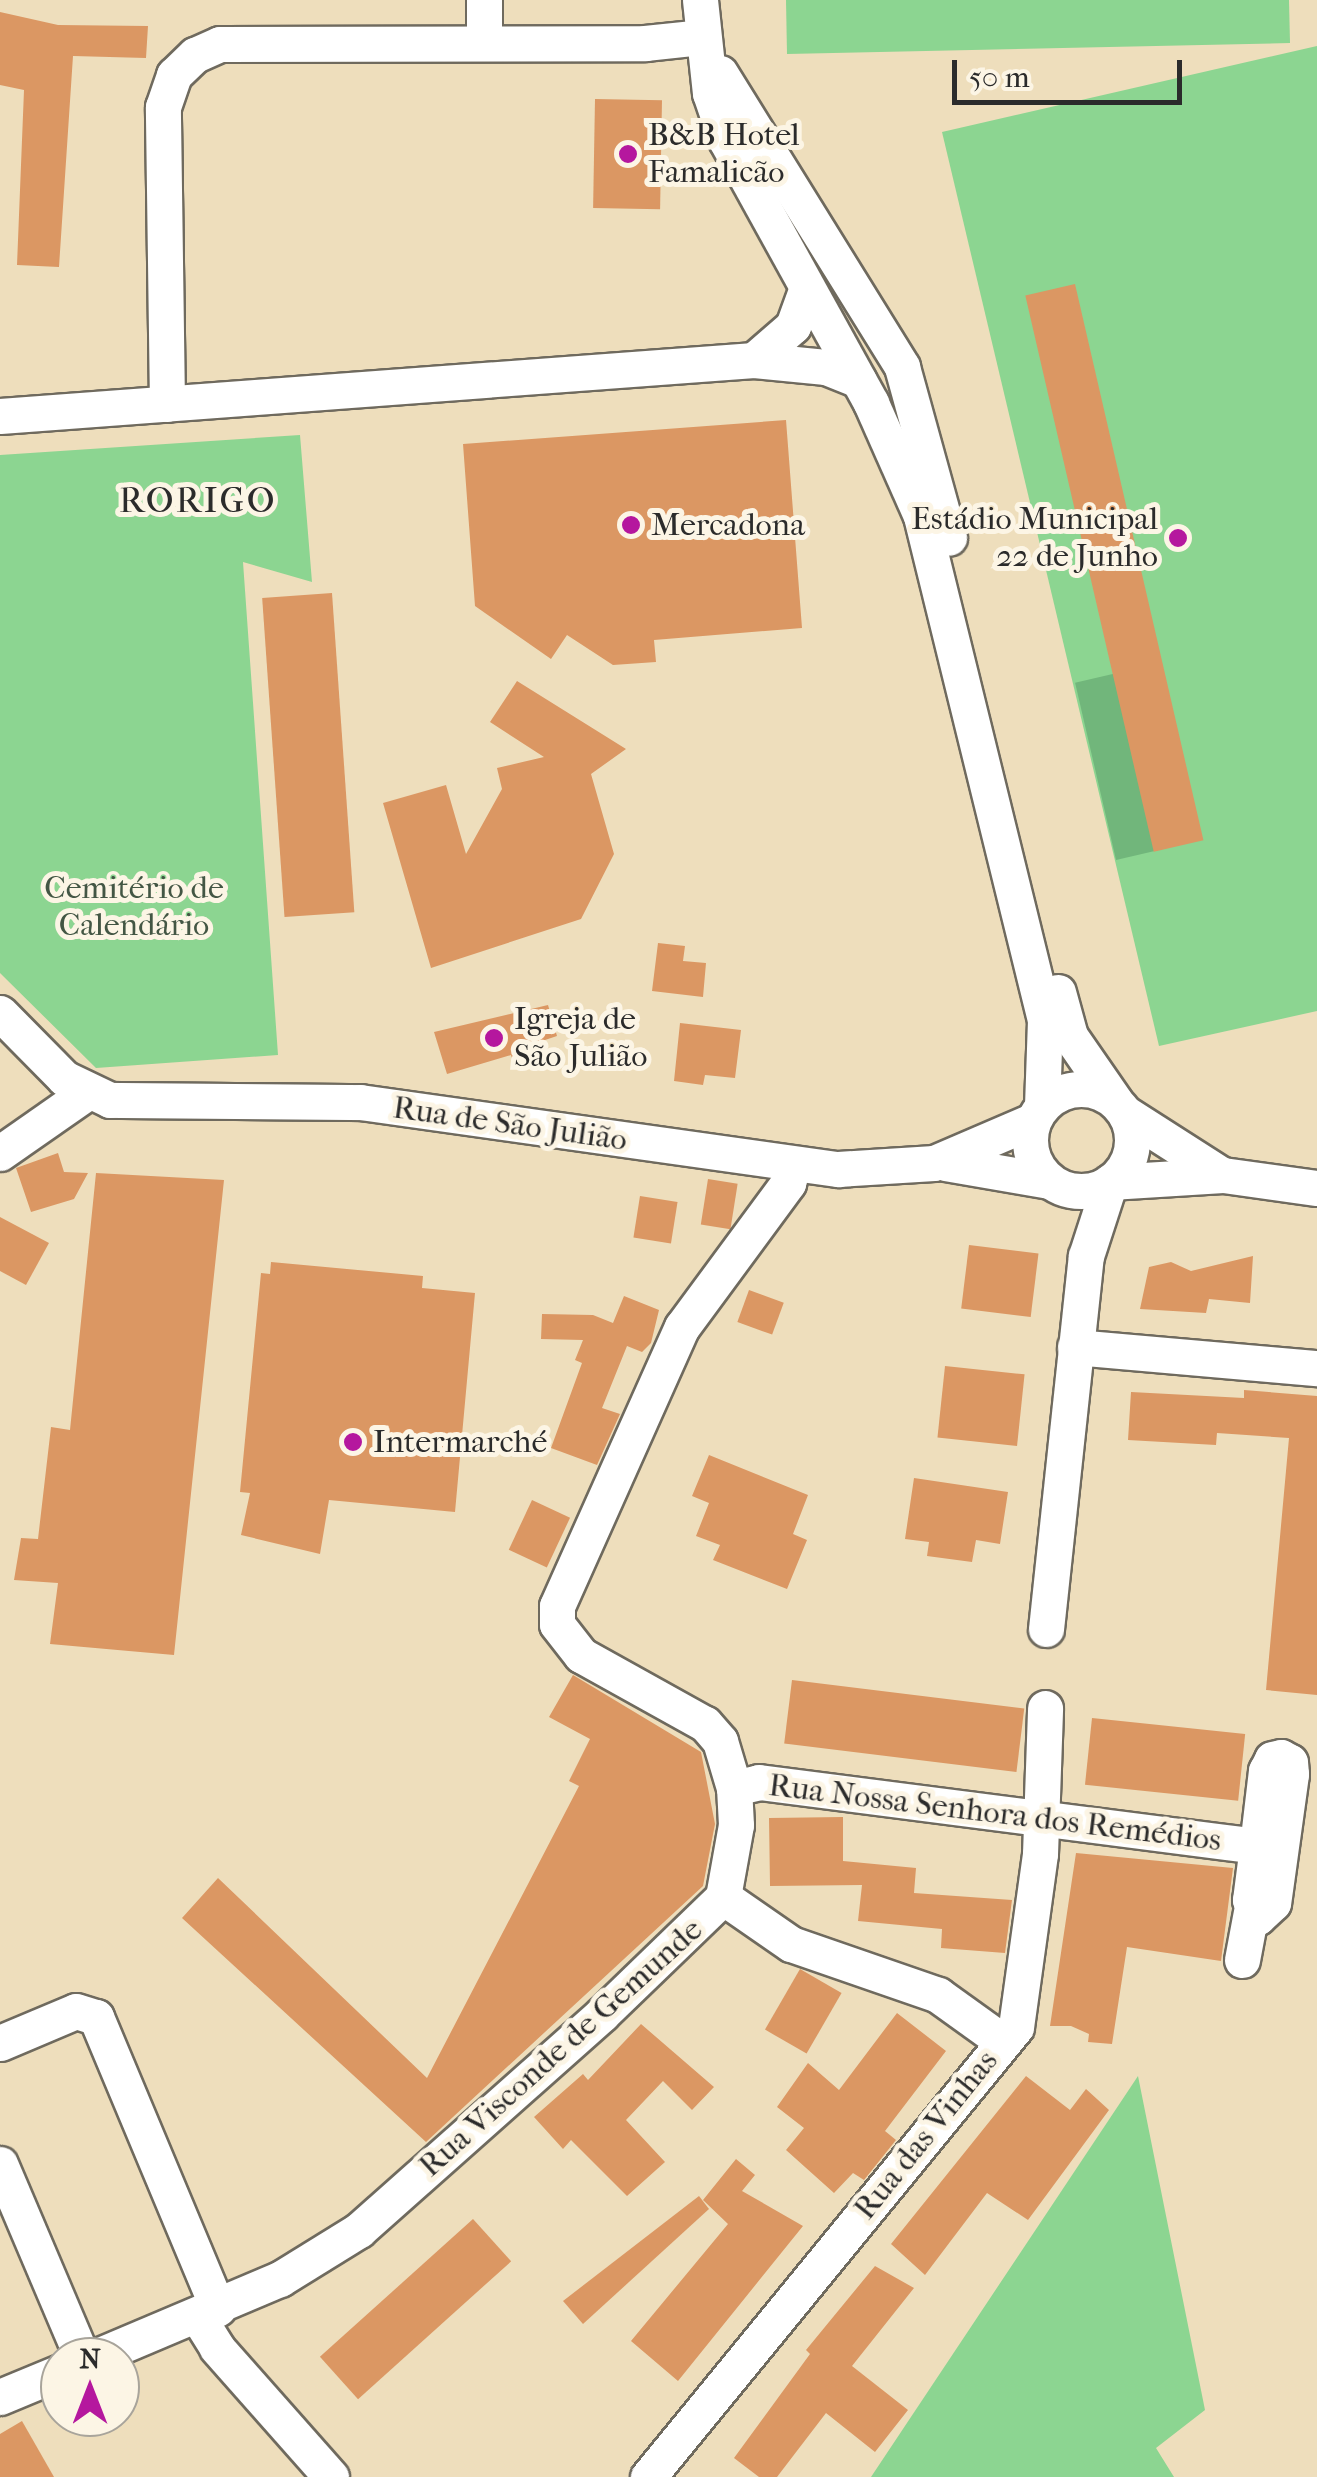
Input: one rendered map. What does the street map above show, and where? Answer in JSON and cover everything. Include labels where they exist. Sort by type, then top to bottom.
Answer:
[{"type":"street","points":[[484,0],[484,42]]},
{"type":"street","points":[[700,0],[701,37],[726,140],[806,292],[865,392],[903,470],[935,566],[1045,1020],[1031,1154],[1056,1185],[1086,1256]]},
{"type":"street","points":[[167,404],[163,107],[174,74],[220,44],[701,37]]},
{"type":"street","points":[[701,37],[911,391],[1070,1036],[1120,1107],[1132,1150],[1110,1182],[1086,1256],[1046,1629]]},
{"type":"street","points":[[788,253],[820,235]]},
{"type":"street","points":[[754,360],[793,326],[806,292]]},
{"type":"street","points":[[0,416],[754,360],[826,367],[865,392],[911,391]]},
{"type":"street","points":[[0,1013],[86,1093],[0,1154]]},
{"type":"street","points":[[1037,1114],[1069,1090],[1101,1093],[1223,1175]]},
{"type":"street","name":"Rua de São Julião","points":[[86,1093],[137,1103],[250,1097],[360,1102],[793,1166],[887,1170],[934,1162],[1037,1114]]},
{"type":"street","name":"Rua de São Julião","points":[[934,1162],[1056,1185]]},
{"type":"street","name":"Rua Visconde de Gemunde","points":[[140,2339],[309,2264],[382,2212],[722,1897],[734,1854],[734,1788],[720,1742],[705,1724],[581,1655],[557,1624],[557,1606],[682,1327],[788,1183],[793,1166]]},
{"type":"street","points":[[1056,1185],[1096,1190],[1110,1182],[1223,1175],[1317,1188]]},
{"type":"street","points":[[1075,1347],[1317,1368]]},
{"type":"street","points":[[1002,2041],[1020,2014],[1041,1816],[1045,1708]]},
{"type":"street","name":"Rua Nossa Senhora dos Remédios","points":[[1242,1960],[1266,1771],[1272,1759],[1281,1757],[1290,1762],[1291,1774],[1274,1903],[1266,1914],[1251,1912]]},
{"type":"street","name":"Rua Nossa Senhora dos Remédios","points":[[734,1788],[758,1782],[1257,1846]]},
{"type":"street","name":"Rua das Vinhas","points":[[648,2477],[1002,2041],[938,1996],[791,1944],[722,1897]]},
{"type":"street","points":[[0,2042],[76,2011],[96,2017],[208,2312],[216,2348],[331,2477]]},
{"type":"street","points":[[0,2164],[74,2337]]},
{"type":"street","points":[[0,2397],[40,2380]]},
{"type":"green space","points":[[786,0],[1289,0],[1290,43],[787,54]]},
{"type":"green space","name":"Estádio Municipal 22 de Junho","points":[[1317,46],[1317,1011],[1159,1046],[942,132]]},
{"type":"green space","name":"Cemitério de Calendário","points":[[300,435],[312,582],[243,562],[278,1055],[96,1068],[0,973],[0,455]]},
{"type":"green space","points":[[1117,673],[1158,850],[1116,860],[1075,683]]},
{"type":"green space","points":[[1138,2076],[1205,2410],[1156,2448],[1174,2477],[871,2477]]},
{"type":"building","points":[[0,12],[58,25],[148,26],[146,58],[73,56],[59,267],[17,265],[24,90],[0,85]]},
{"type":"building","name":"B&B Hotel Famalicão","points":[[595,99],[662,100],[660,209],[593,208]]},
{"type":"building","points":[[1075,284],[1203,840],[1154,852],[1025,295]]},
{"type":"building","name":"Mercadona","points":[[786,420],[802,628],[654,640],[656,662],[613,665],[567,635],[551,659],[475,606],[463,444]]},
{"type":"building","points":[[332,593],[354,912],[284,917],[262,598]]},
{"type":"building","points":[[517,681],[626,749],[591,774],[614,854],[581,919],[431,968],[383,803],[446,785],[466,854],[502,789],[497,768],[544,757],[490,722]]},
{"type":"building","points":[[658,943],[685,946],[683,961],[706,963],[703,997],[652,991]]},
{"type":"building","name":"Igreja de São Julião","points":[[548,1005],[557,1036],[545,1040],[551,1058],[515,1069],[511,1055],[447,1074],[434,1032]]},
{"type":"building","points":[[680,1023],[741,1030],[735,1078],[705,1075],[703,1085],[674,1081]]},
{"type":"building","points":[[58,1153],[64,1172],[88,1173],[74,1199],[31,1212],[16,1168]]},
{"type":"building","points":[[96,1173],[224,1180],[174,1655],[50,1644],[58,1583],[14,1580],[21,1538],[38,1539],[51,1427],[70,1430]]},
{"type":"building","points":[[708,1179],[738,1184],[730,1229],[701,1224]]},
{"type":"building","points":[[640,1196],[678,1202],[671,1243],[633,1237]]},
{"type":"building","points":[[0,1217],[49,1243],[26,1285],[0,1271]]},
{"type":"building","points":[[969,1245],[1038,1254],[1031,1317],[961,1309]]},
{"type":"building","points":[[1253,1256],[1250,1303],[1209,1299],[1206,1313],[1140,1309],[1149,1267],[1171,1262],[1191,1271]]},
{"type":"building","name":"Intermarché","points":[[271,1262],[423,1276],[422,1288],[475,1293],[455,1512],[329,1500],[320,1554],[241,1535],[250,1493],[240,1492],[261,1273],[270,1274]]},
{"type":"building","points":[[749,1290],[784,1303],[772,1335],[737,1322]]},
{"type":"building","points":[[624,1296],[659,1310],[651,1343],[642,1352],[627,1346],[602,1408],[620,1414],[597,1465],[551,1448],[582,1363],[575,1360],[583,1340],[541,1339],[542,1314],[593,1315],[613,1323]]},
{"type":"building","points":[[945,1366],[1025,1374],[1017,1446],[937,1438]]},
{"type":"building","points":[[1244,1390],[1317,1396],[1317,1695],[1266,1690],[1289,1438],[1217,1433],[1216,1445],[1128,1440],[1131,1392],[1244,1398]]},
{"type":"building","points":[[709,1455],[808,1495],[793,1534],[807,1540],[787,1589],[713,1560],[720,1545],[696,1536],[709,1503],[692,1496]]},
{"type":"building","points":[[914,1478],[1008,1492],[1000,1544],[976,1540],[972,1562],[927,1556],[929,1542],[905,1539]]},
{"type":"building","points":[[532,1500],[570,1518],[547,1568],[509,1550]]},
{"type":"building","points":[[573,1675],[701,1752],[715,1824],[703,1886],[426,2142],[182,1918],[218,1878],[427,2078],[579,1786],[569,1781],[590,1739],[549,1717]]},
{"type":"building","points":[[792,1680],[1024,1709],[1016,1772],[784,1744]]},
{"type":"building","points":[[1092,1718],[1245,1734],[1238,1801],[1085,1785]]},
{"type":"building","points":[[843,1817],[843,1861],[916,1868],[914,1893],[1012,1900],[1005,1953],[941,1948],[942,1929],[858,1921],[862,1885],[770,1886],[769,1818]]},
{"type":"building","points":[[1076,1853],[1233,1868],[1221,1961],[1127,1947],[1112,2044],[1088,2042],[1089,2034],[1071,2026],[1050,2026]]},
{"type":"building","points":[[800,1969],[842,1993],[807,2054],[765,2030]]},
{"type":"building","points":[[897,2013],[946,2051],[885,2131],[896,2140],[864,2180],[853,2173],[834,2193],[786,2150],[804,2128],[777,2107],[808,2063],[839,2090]]},
{"type":"building","points":[[641,2024],[714,2087],[692,2110],[663,2081],[626,2120],[665,2162],[627,2196],[571,2140],[563,2149],[534,2117],[583,2074],[588,2080]]},
{"type":"building","points":[[1026,2076],[1070,2110],[1086,2089],[1109,2110],[1028,2220],[987,2193],[925,2275],[891,2244]]},
{"type":"building","points":[[736,2159],[755,2175],[742,2191],[803,2226],[678,2381],[631,2341],[728,2224],[703,2200]]},
{"type":"building","points":[[699,2196],[709,2209],[583,2324],[563,2301]]},
{"type":"building","points":[[473,2219],[511,2261],[358,2399],[320,2357]]},
{"type":"building","points":[[875,2266],[914,2288],[852,2366],[908,2410],[875,2452],[826,2413],[777,2477],[759,2477],[734,2458],[810,2354],[806,2350]]},
{"type":"building","points":[[22,2421],[54,2477],[0,2477],[0,2434]]},
{"type":"place","name":"B&B Hotel Famalicão","points":[[628,154]]},
{"type":"place","name":"Mercadona","points":[[631,525]]},
{"type":"place","name":"Estádio Municipal 22 de Junho","points":[[1178,538]]},
{"type":"place","name":"Igreja de São Julião","points":[[494,1038]]},
{"type":"place","name":"Intermarché","points":[[353,1442]]},
{"type":"district","name":"RORIGO","points":[[198,501]]}]
